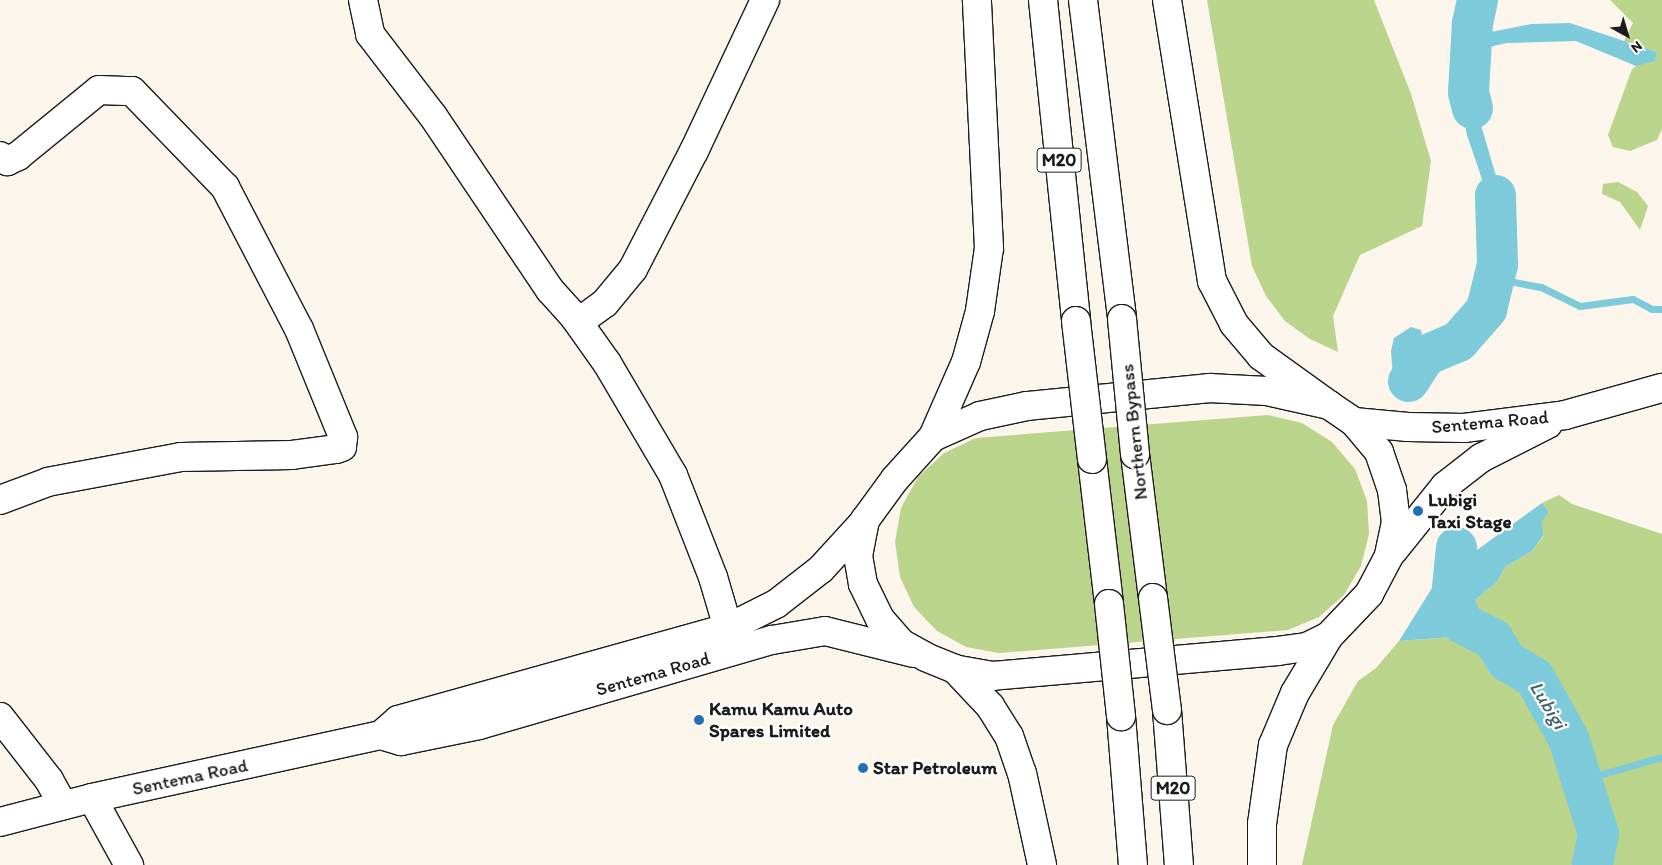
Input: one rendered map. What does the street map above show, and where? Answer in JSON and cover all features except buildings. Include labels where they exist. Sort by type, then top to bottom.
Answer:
[{"type":"main road","points":[[363,0],[370,34],[433,116],[550,290],[575,318],[607,363],[673,475],[713,576],[728,628]]},
{"type":"main road","points":[[575,318],[583,319],[594,313],[633,269],[690,159],[765,0]]},
{"type":"main road","points":[[977,0],[989,248],[980,311],[966,362],[933,437],[894,479],[866,520],[858,556],[863,584],[880,619],[900,643],[955,670],[993,676],[1278,651],[1306,647],[1328,636]]},
{"type":"main road","name":"M20","points":[[1043,0],[1076,321],[1121,716],[1133,865]]},
{"type":"main road","name":"Northern Bypass","points":[[1083,0],[1122,319],[1135,454],[1167,710],[1179,865]]},
{"type":"main road","points":[[1166,0],[1212,281],[1234,324],[1262,356],[1354,422],[1379,452],[1392,490],[1396,522],[1389,556],[1369,594],[1328,636],[1295,693],[1273,745],[1262,816],[1262,865]]},
{"type":"main road","points":[[0,156],[7,161],[18,156],[99,90],[132,91],[225,187],[299,329],[343,437],[342,447],[336,450],[292,455],[181,457],[48,482],[0,500]]},
{"type":"main road","points":[[933,437],[980,416],[1027,406],[1209,388],[1266,391],[1329,405]]},
{"type":"main road","name":"Sentema Road","points":[[1354,422],[1408,428],[1464,428],[1565,415],[1662,388]]},
{"type":"main road","name":"Sentema Road","points":[[1389,556],[1445,486],[1481,458],[1565,415]]},
{"type":"main road","name":"Sentema Road","points":[[381,735],[398,720],[728,628],[776,604],[813,575],[866,520]]},
{"type":"main road","name":"Sentema Road","points":[[0,822],[92,798],[381,735],[401,741],[480,725],[772,640],[825,631],[926,656]]},
{"type":"main road","points":[[955,670],[990,706],[1010,736],[1022,773],[1042,865]]},
{"type":"main road","points":[[0,717],[50,780],[63,805]]},
{"type":"main road","points":[[92,798],[129,865]]},
{"type":"green space","points":[[1207,0],[1374,0],[1411,94],[1431,161],[1422,226],[1360,255],[1333,316],[1338,352],[1310,339],[1285,321],[1266,296],[1252,266]]},
{"type":"green space","points":[[1610,0],[1662,0],[1662,129],[1657,140],[1630,151],[1613,147],[1608,135],[1632,69],[1642,62],[1655,61],[1657,52],[1624,41],[1633,23]]},
{"type":"green space","points":[[1618,182],[1637,192],[1648,206],[1640,230],[1620,202],[1602,194],[1603,184]]},
{"type":"green space","points":[[1268,415],[1302,423],[1332,442],[1355,469],[1367,501],[1369,534],[1361,566],[1344,595],[1319,617],[1288,630],[999,653],[966,647],[937,631],[914,607],[900,577],[895,542],[901,508],[918,477],[944,453],[976,438]]},
{"type":"green space","points":[[1559,495],[1572,504],[1662,534],[1662,865],[1302,865],[1333,725],[1358,681],[1376,668],[1399,641],[1467,636],[1479,629],[1469,625],[1470,604],[1497,582],[1505,567],[1532,551],[1543,537],[1541,521],[1549,512],[1542,503]]},
{"type":"water","points":[[1570,23],[1657,52],[1655,61],[1636,66],[1576,41],[1507,43],[1471,51],[1481,125],[1498,183],[1505,244],[1510,257],[1504,259],[1496,252],[1488,221],[1485,188],[1467,135],[1458,87],[1462,55],[1471,36],[1531,24]]},
{"type":"water","points":[[1411,327],[1421,330],[1427,365],[1420,379],[1401,386],[1393,376],[1391,351],[1394,338]]},
{"type":"water","points":[[1542,503],[1549,512],[1542,521],[1543,536],[1532,551],[1505,567],[1497,582],[1470,604],[1469,625],[1480,630],[1467,636],[1399,641],[1442,572],[1447,551],[1470,545],[1477,550]]},
{"type":"waterway","points":[[1472,108],[1468,92],[1472,23],[1477,0]]},
{"type":"waterway","points":[[1408,381],[1425,355],[1458,341],[1486,309],[1497,264],[1495,195]]},
{"type":"waterway","points":[[1495,270],[1509,281],[1541,287],[1580,306],[1633,299],[1652,309],[1662,309]]},
{"type":"waterway","name":"Lubigi","points":[[1456,547],[1451,597],[1462,623],[1493,639],[1507,661],[1534,677],[1568,738],[1598,833],[1592,865]]},
{"type":"waterway","points":[[1580,776],[1595,776],[1662,757]]},
{"type":"place","name":"Lubigi Taxi Stage","points":[[1418,511]]},
{"type":"place","name":"Kamu Kamu Auto Spares Limited","points":[[699,720]]},
{"type":"place","name":"Star Petroleum","points":[[863,768]]}]
